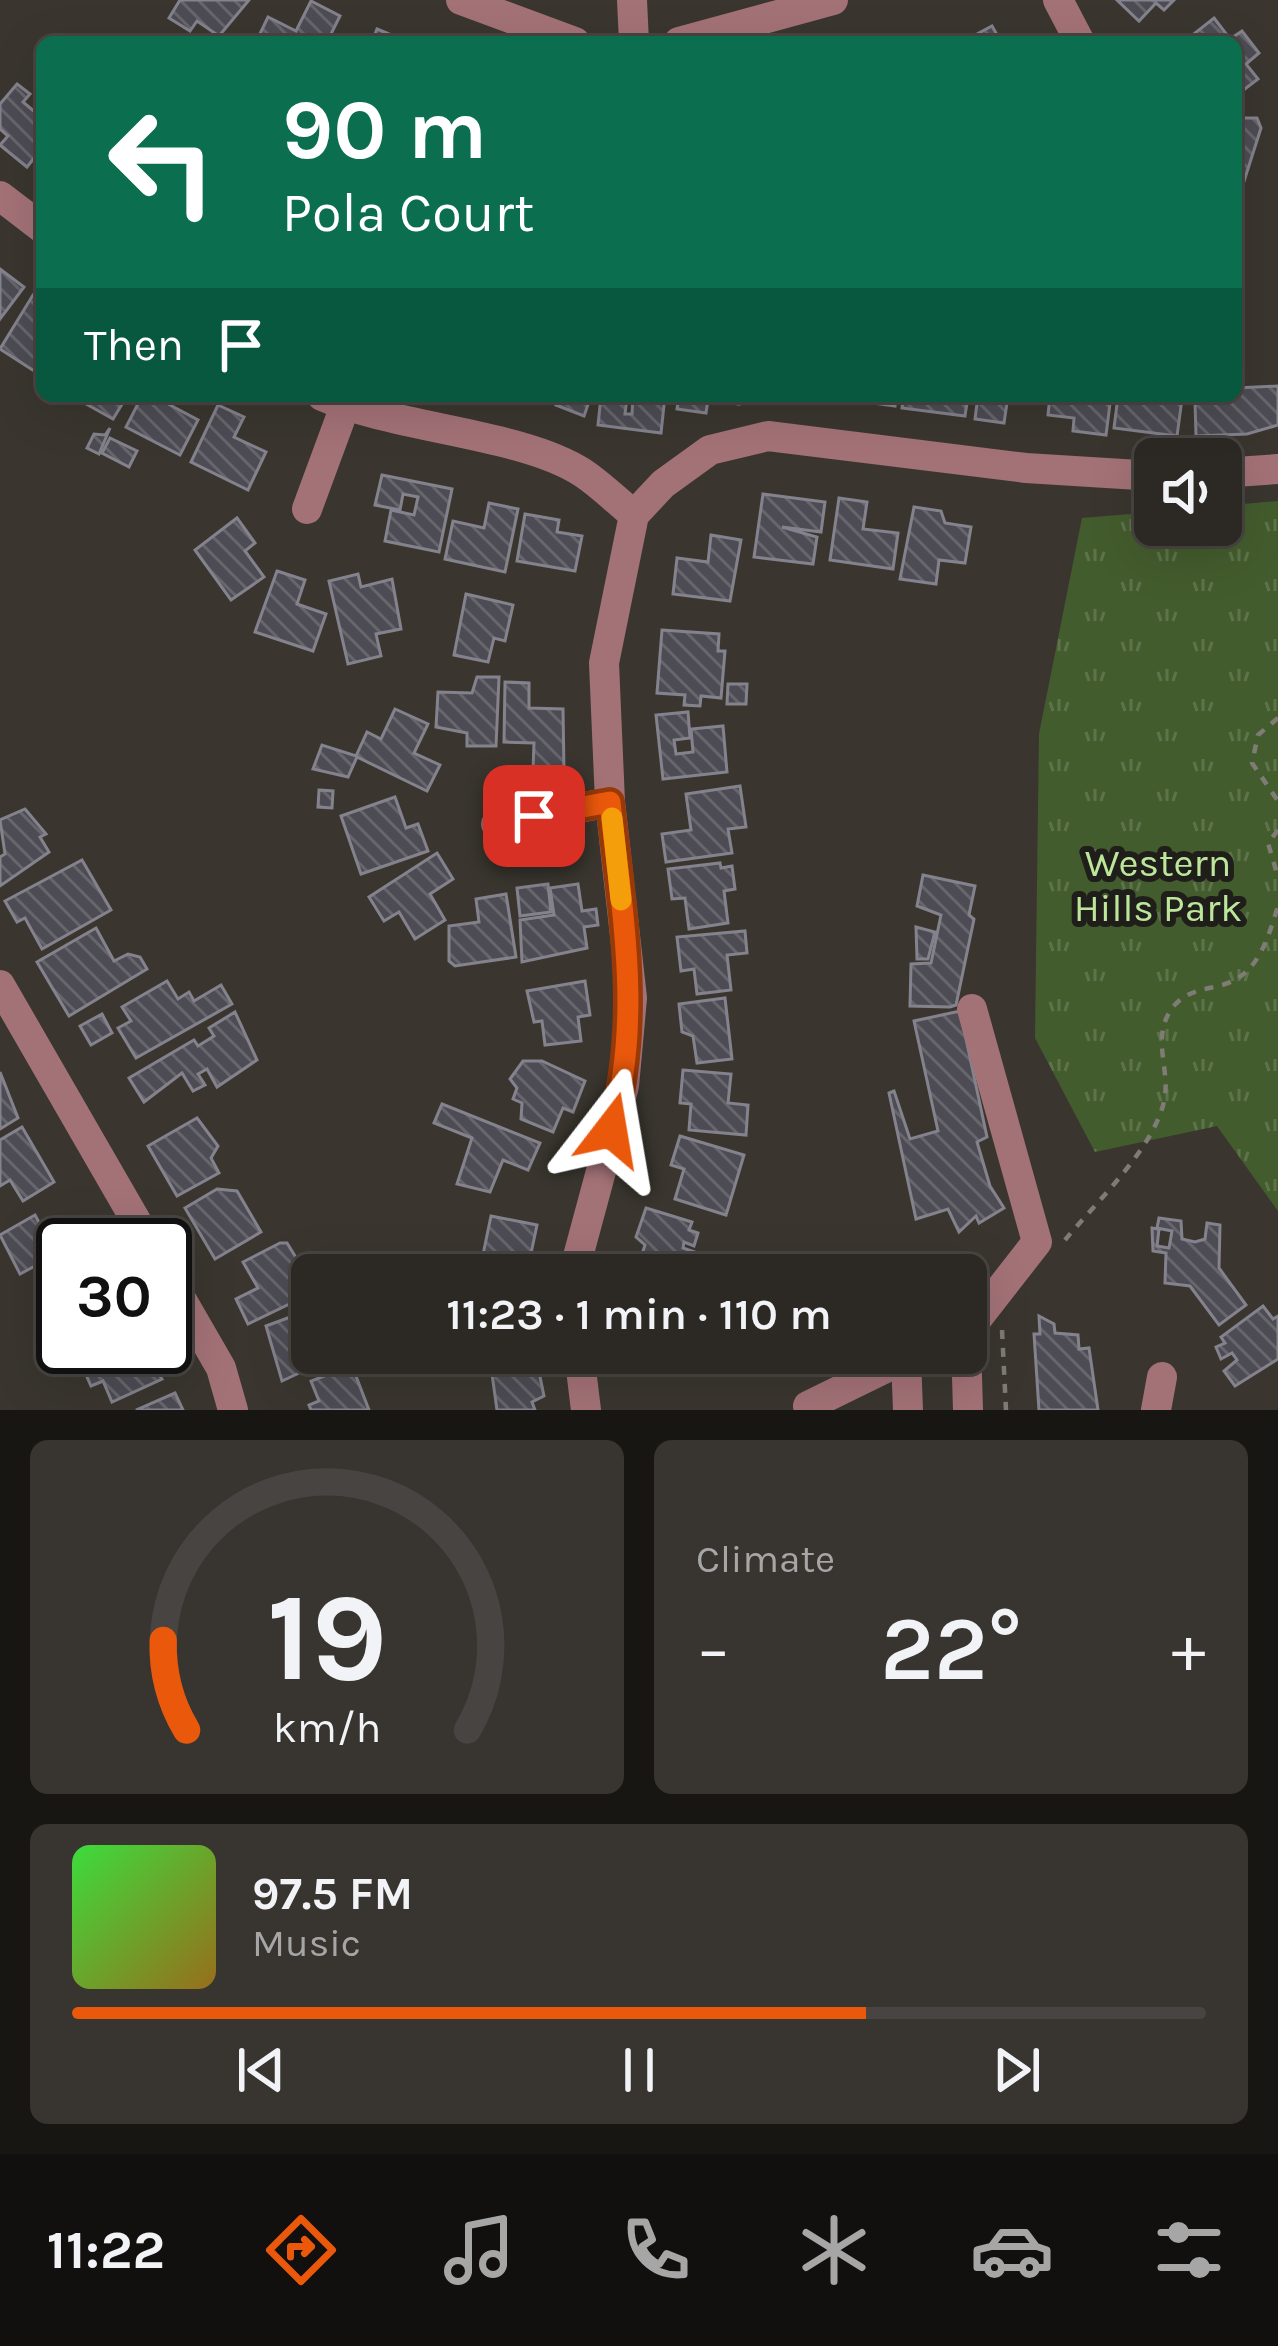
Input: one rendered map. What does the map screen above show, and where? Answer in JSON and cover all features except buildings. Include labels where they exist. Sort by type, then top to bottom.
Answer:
[{"type":"street","points":[[461,0],[559,36]]},
{"type":"street","points":[[632,0],[634,36]]},
{"type":"street","points":[[701,36],[833,0]]},
{"type":"street","points":[[1058,0],[1077,36]]},
{"type":"street","points":[[0,196],[36,223]]},
{"type":"street","points":[[308,509],[334,402]]},
{"type":"street","points":[[338,402],[532,451],[581,471],[634,515]]},
{"type":"street","points":[[579,1254],[624,1085],[632,998],[610,802],[604,663],[634,515],[663,484],[710,450],[768,436],[1026,468],[1134,475]]},
{"type":"street","points":[[1242,471],[1278,469]]},
{"type":"street","points":[[496,824],[610,802]]},
{"type":"street","points":[[0,985],[134,1218]]},
{"type":"street","points":[[972,1010],[1037,1242],[987,1306]]},
{"type":"street","points":[[192,1318],[221,1368],[233,1410]]},
{"type":"street","points":[[582,1374],[586,1410]]},
{"type":"street","points":[[808,1406],[873,1374]]},
{"type":"street","points":[[908,1410],[911,1374]]},
{"type":"street","points":[[967,1374],[968,1410]]},
{"type":"street","points":[[1156,1410],[1162,1377]]},
{"type":"path","points":[[1278,718],[1258,735],[1252,763],[1278,801]]},
{"type":"path","points":[[1278,830],[1268,843],[1278,877]]},
{"type":"path","points":[[1059,1247],[1141,1150],[1165,1095],[1162,1030],[1174,1006],[1198,988],[1226,984],[1249,970],[1265,946],[1278,906]]},
{"type":"path","points":[[1001,1319],[1006,1410]]},
{"type":"green space","name":"Western Hills Park","points":[[1278,501],[1278,1211],[1217,1126],[1095,1152],[1035,1038],[1039,734],[1082,518],[1134,514],[1134,546],[1242,546],[1242,504]]},
{"type":"slow traffic","points":[[612,818],[621,900]]},
{"type":"route","points":[[534,816],[610,802],[632,998],[624,1085],[611,1130]]}]
